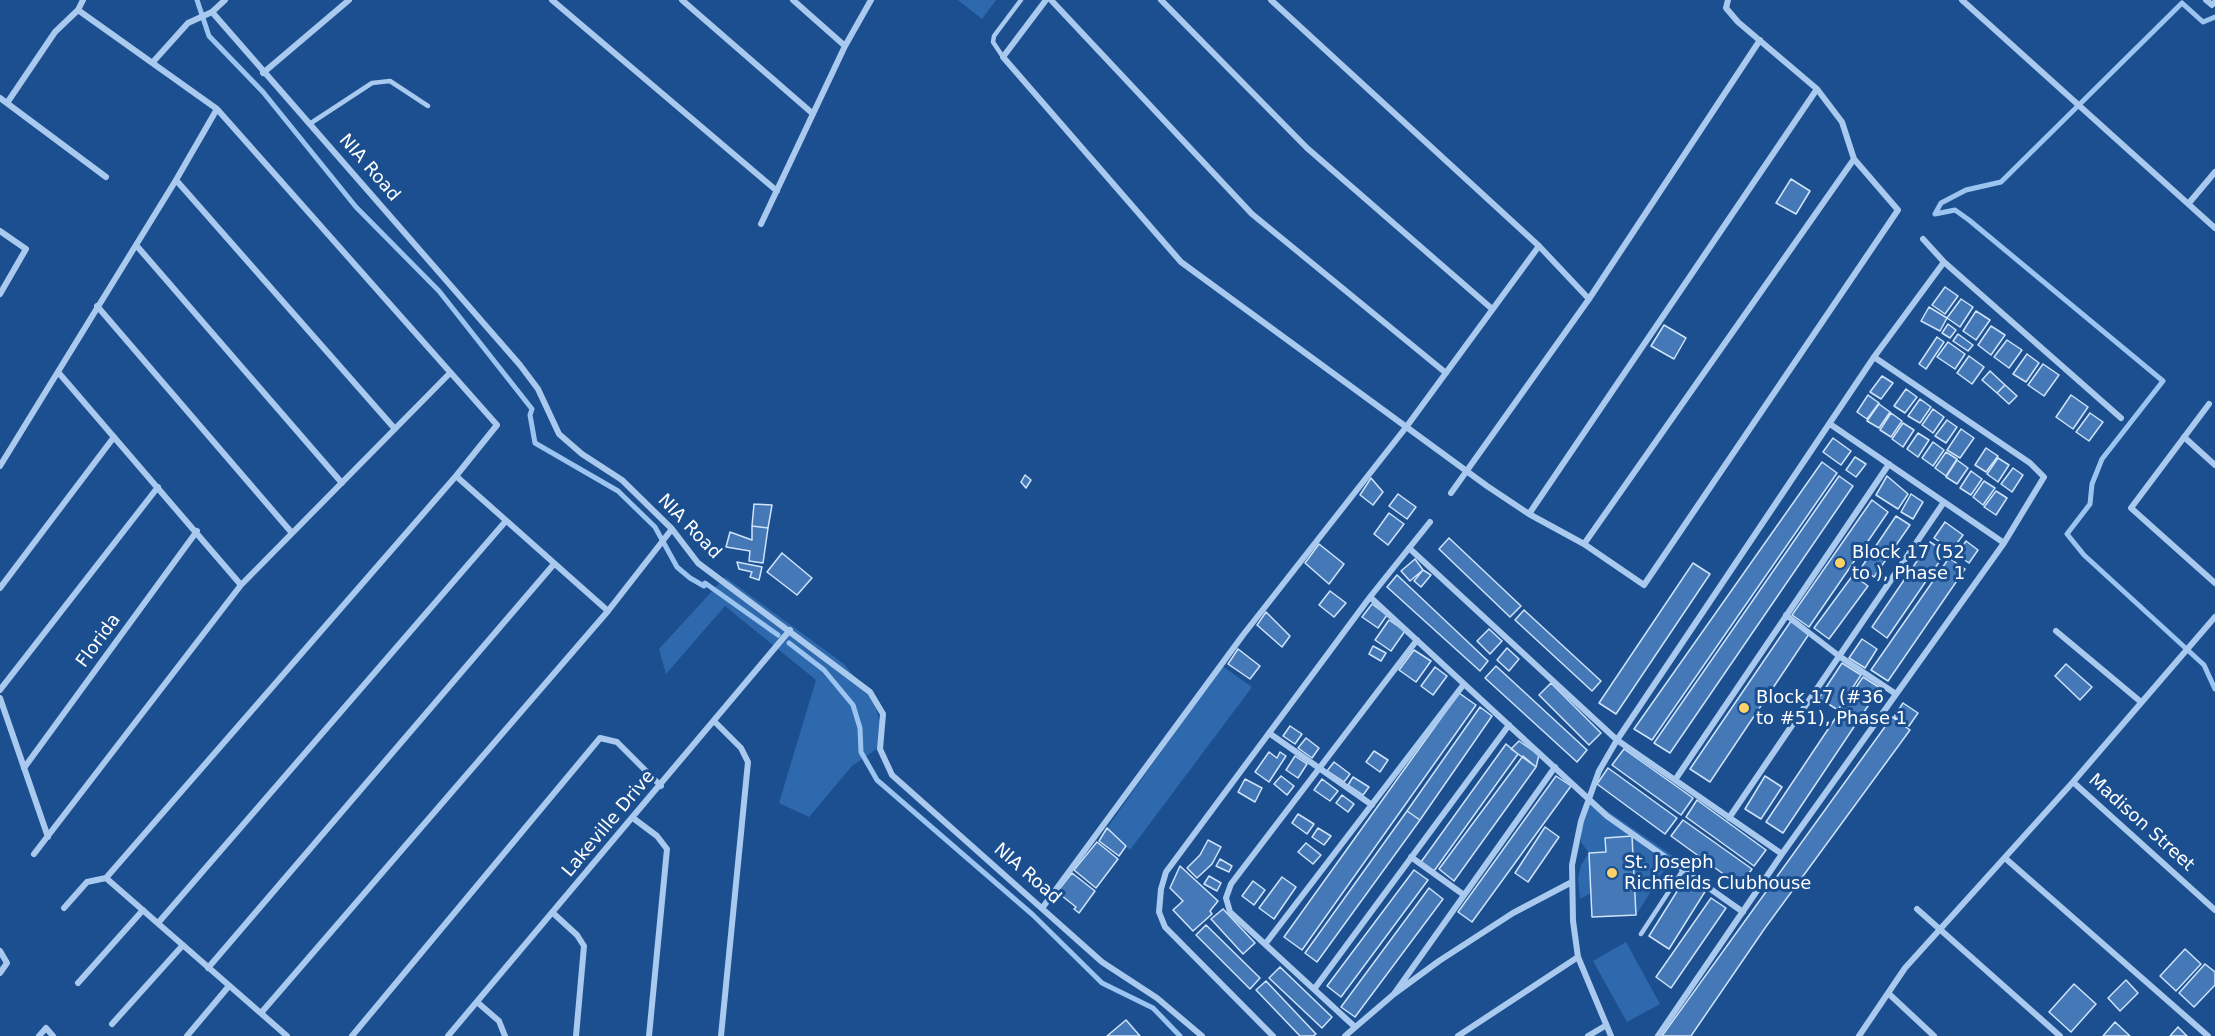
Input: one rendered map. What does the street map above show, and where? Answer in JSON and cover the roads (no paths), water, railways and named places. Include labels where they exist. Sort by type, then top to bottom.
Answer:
[{"type":"street","points":[[8,103],[55,32],[78,10],[83,0]]},
{"type":"street","points":[[153,62],[188,23],[212,12],[225,0]]},
{"type":"street","points":[[263,73],[349,0]]},
{"type":"street","points":[[552,0],[777,191]]},
{"type":"street","points":[[682,0],[812,113]]},
{"type":"street","points":[[793,0],[845,46]]},
{"type":"street","points":[[761,224],[812,113],[871,0]]},
{"type":"street","points":[[1046,0],[1004,57],[1181,262],[1468,472],[1529,514],[1584,544],[1644,585],[1898,210],[1854,159],[1842,122],[1817,89],[1726,8],[1728,0]]},
{"type":"street","points":[[1051,0],[1252,214],[1446,373]]},
{"type":"street","points":[[1161,0],[1307,148],[1491,308]]},
{"type":"street","points":[[1271,0],[1539,246],[1589,299]]},
{"type":"street","points":[[1962,0],[2215,228]]},
{"type":"street","points":[[2206,0],[2212,5],[2215,2]]},
{"type":"street","points":[[64,908],[87,882],[106,878],[456,476],[496,425],[217,109],[78,10]]},
{"type":"street","name":"NIA Road","points":[[212,12],[520,365],[538,390],[559,434],[582,454],[622,480],[672,529],[698,563],[870,692],[883,714],[880,749],[892,775],[1043,907],[1102,962],[1157,998],[1202,1036]]},
{"type":"street","points":[[1451,493],[1589,299],[1760,40]]},
{"type":"street","points":[[1529,514],[1817,89]]},
{"type":"street","points":[[0,98],[106,177]]},
{"type":"street","points":[[0,466],[176,180],[217,109]]},
{"type":"street","points":[[1584,544],[1854,159]]},
{"type":"street","points":[[2189,203],[2215,172]]},
{"type":"street","points":[[176,180],[395,429]]},
{"type":"street","points":[[0,231],[26,249],[0,294]]},
{"type":"street","points":[[1923,239],[1944,262],[2121,418]]},
{"type":"street","points":[[136,245],[342,483]]},
{"type":"street","points":[[1043,907],[1243,635],[1407,426],[1491,308],[1539,246]]},
{"type":"street","points":[[1611,1036],[1578,957],[1573,921],[1572,865],[1588,799],[1599,771],[1617,740],[1874,357],[1944,262]]},
{"type":"street","points":[[97,306],[292,533]]},
{"type":"street","points":[[1658,1036],[1782,854],[2004,543],[2044,477],[2030,463],[1874,357]]},
{"type":"street","points":[[58,372],[197,531],[241,585]]},
{"type":"street","points":[[34,854],[241,585],[450,373]]},
{"type":"street","points":[[2209,404],[2131,508],[2215,583]]},
{"type":"street","points":[[1830,424],[2004,543]]},
{"type":"street","points":[[0,588],[114,437]]},
{"type":"street","points":[[2184,437],[2215,465]]},
{"type":"street","points":[[1675,780],[1889,464]]},
{"type":"street","points":[[456,476],[505,522],[608,611]]},
{"type":"street","points":[[0,690],[158,487]]},
{"type":"street","points":[[1729,818],[1944,502]]},
{"type":"street","points":[[158,923],[505,522]]},
{"type":"street","points":[[1273,1036],[1182,947],[1165,927],[1159,912],[1161,889],[1167,872],[1370,597],[1430,522]]},
{"type":"street","points":[[261,1013],[608,611],[672,529]]},
{"type":"street","name":"Florida","points":[[24,768],[197,531]]},
{"type":"street","points":[[1409,548],[1617,740],[1782,854]]},
{"type":"street","points":[[208,968],[554,564]]},
{"type":"street","points":[[1370,597],[1588,799],[1743,912]]},
{"type":"street","points":[[1786,615],[1839,656],[1896,694]]},
{"type":"street","points":[[1859,1036],[1905,968],[2073,782],[2215,617]]},
{"type":"street","name":"Lakeville Drive","points":[[448,1036],[715,722],[790,630]]},
{"type":"street","points":[[2056,631],[2141,702]]},
{"type":"street","points":[[1355,1027],[1230,912],[1226,898],[1231,884],[1417,640]]},
{"type":"street","points":[[1266,943],[1464,684]]},
{"type":"street","points":[[0,698],[48,837]]},
{"type":"street","points":[[715,722],[741,748],[748,762],[721,1036]]},
{"type":"street","points":[[1315,988],[1509,725]]},
{"type":"street","points":[[1269,733],[1372,805]]},
{"type":"street","points":[[352,1036],[600,738],[617,742],[661,786]]},
{"type":"street","points":[[1394,994],[1555,767]]},
{"type":"street","name":"Madison Street","points":[[2073,782],[2215,910]]},
{"type":"street","points":[[633,818],[657,836],[667,849],[649,1036]]},
{"type":"street","points":[[1411,857],[1464,895]]},
{"type":"street","points":[[2005,858],[2208,1036]]},
{"type":"street","points":[[106,878],[261,1013],[278,1033],[287,1036]]},
{"type":"street","points":[[1345,1036],[1394,994],[1514,913],[1572,882]]},
{"type":"street","points":[[1917,909],[2060,1036]]},
{"type":"street","points":[[78,983],[143,910]]},
{"type":"street","points":[[553,913],[577,935],[584,946],[576,1036]]},
{"type":"street","points":[[112,1024],[183,945]]},
{"type":"street","points":[[0,951],[7,963],[0,973]]},
{"type":"street","points":[[1458,1036],[1578,957]]},
{"type":"street","points":[[187,1036],[229,986]]},
{"type":"street","points":[[1888,993],[1934,1036]]},
{"type":"street","points":[[477,1002],[499,1021],[505,1036]]},
{"type":"street","points":[[1588,1036],[1605,1026]]},
{"type":"street","points":[[39,1036],[46,1028],[53,1036]]},
{"type":"lane","points":[[1004,57],[993,42],[994,36],[1021,0]]},
{"type":"lane","points":[[311,123],[372,83],[390,81],[429,106]]},
{"type":"lane","points":[[1641,934],[1683,870]]},
{"type":"waterway","points":[[197,0],[209,36],[263,92],[356,207],[439,291],[532,409],[530,415],[535,443],[618,491],[655,527],[677,567],[704,586],[705,583],[778,635]]},
{"type":"waterway","points":[[2215,17],[2203,22],[2182,3],[2001,182],[1966,190],[1941,203],[1935,214],[1955,210],[1969,220],[2163,381],[2102,459],[2092,484],[2090,504],[2067,534],[2084,555],[2204,665],[2215,689]]},
{"type":"waterway","points":[[789,643],[824,670],[853,705],[860,728],[861,752],[877,780],[1033,915],[1102,983],[1153,1008],[1180,1036]]},
{"type":"place","name":"Block 17 (52 to ), Phase 1","points":[[1840,563]]},
{"type":"place","name":"Block 17 (#36 to #51), Phase 1","points":[[1744,708]]},
{"type":"place","name":"St. Joseph Richfields Clubhouse","points":[[1612,873]]}]
